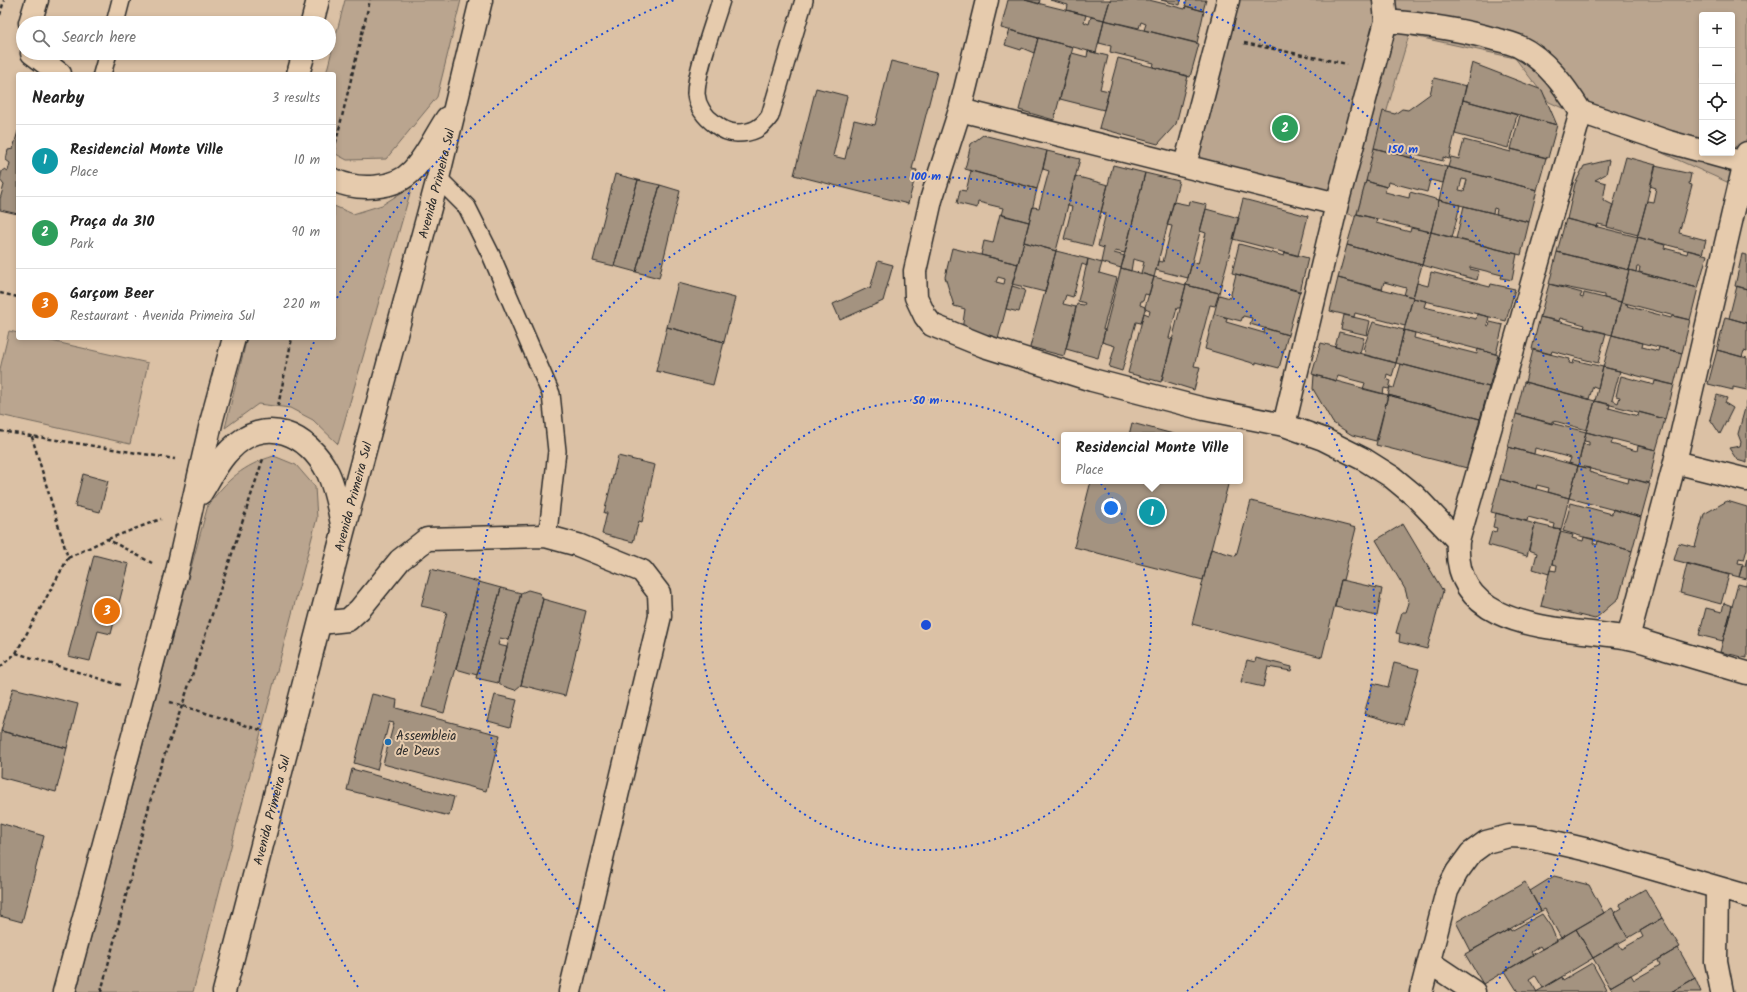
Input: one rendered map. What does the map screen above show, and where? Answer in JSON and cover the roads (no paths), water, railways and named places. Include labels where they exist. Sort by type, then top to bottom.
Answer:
[{"type":"street","points":[[32,16],[37,0]]},
{"type":"street","points":[[314,16],[318,0]]},
{"type":"street","name":"Avenida Primeira Sul","points":[[224,992],[343,532],[438,178],[481,0]]},
{"type":"street","points":[[987,0],[960,110],[931,200],[915,271],[916,297],[924,316],[932,325],[984,346],[1092,380],[1204,409],[1284,425],[1323,439],[1365,460],[1392,477],[1415,496],[1458,541]]},
{"type":"street","points":[[1185,164],[1228,0]]},
{"type":"street","points":[[1284,425],[1385,10],[1413,23],[1468,31],[1518,46],[1542,62],[1564,86],[1581,112],[1669,142],[1699,150]]},
{"type":"street","points":[[41,60],[57,72]]},
{"type":"street","points":[[299,72],[302,60]]},
{"type":"street","points":[[336,181],[356,186],[377,187],[397,180],[413,171],[454,107]]},
{"type":"street","points":[[960,110],[1185,164],[1337,204]]},
{"type":"street","points":[[1581,112],[1458,541],[1458,556],[1463,581],[1479,601],[1501,613],[1547,628],[1628,638],[1747,673]]},
{"type":"street","points":[[1628,638],[1675,462],[1746,158],[1731,156]]},
{"type":"street","points":[[64,992],[176,576],[212,419],[233,340]]},
{"type":"street","points":[[192,507],[229,450],[245,438],[257,432],[273,430],[297,438],[310,446],[318,456],[328,474],[343,532]]},
{"type":"street","points":[[1675,462],[1747,480]]},
{"type":"street","points":[[320,623],[348,620],[360,609],[400,560],[427,539],[545,536],[578,545],[642,571],[659,593],[660,616],[570,992]]},
{"type":"street","points":[[1421,992],[1430,962],[1447,891],[1457,872],[1471,853],[1486,842],[1509,836],[1533,838],[1588,850],[1747,896]]},
{"type":"street","points":[[1717,888],[1716,961],[1722,992]]},
{"type":"street","points":[[1430,962],[1474,992]]},
{"type":"lane","points":[[117,16],[121,0]]},
{"type":"lane","points":[[721,0],[699,76],[696,95],[700,108],[708,119],[722,129],[734,133],[751,132],[764,126],[770,116],[804,0]]},
{"type":"lane","points":[[103,72],[106,60]]},
{"type":"lane","points":[[438,178],[467,207],[491,255],[551,394],[557,451],[549,524],[545,536]]},
{"type":"place","name":"Praça da 310","points":[[1285,128]]},
{"type":"place","name":"Residencial Monte Ville","points":[[1152,512]]},
{"type":"place","name":"Garçom Beer","points":[[107,611]]},
{"type":"place","name":"Assembleia de Deus","points":[[388,742]]}]
